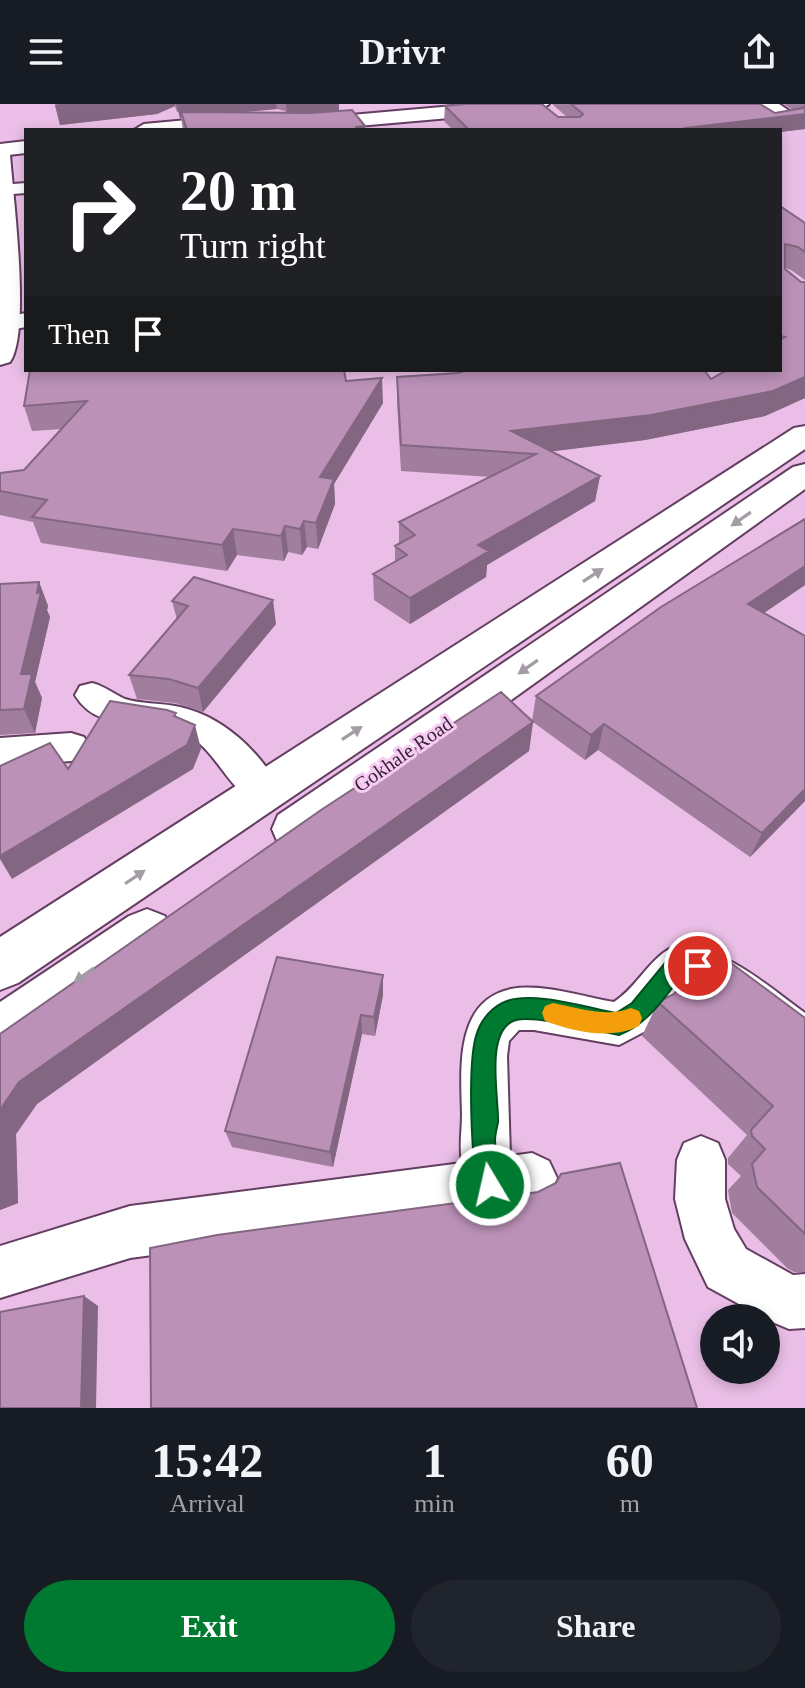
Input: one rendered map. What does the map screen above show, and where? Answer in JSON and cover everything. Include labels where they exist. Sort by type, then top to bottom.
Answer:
[{"type":"main road","points":[[166,128],[435,104]]},
{"type":"main road","points":[[268,128],[537,104],[558,121]]},
{"type":"main road","points":[[0,356],[11,323],[3,282],[6,205],[0,152],[24,147]]},
{"type":"main road","points":[[0,966],[805,435]]},
{"type":"main road","name":"Gokhale Road","points":[[261,853],[802,480]]},
{"type":"main road","points":[[0,1034],[182,907]]},
{"type":"street","points":[[743,104],[772,121],[792,118],[768,104]]},
{"type":"street","points":[[92,695],[119,711],[178,719],[200,726],[218,738],[263,792]]},
{"type":"street","points":[[0,752],[71,747]]},
{"type":"street","points":[[0,1272],[130,1232],[511,1182],[483,1142],[487,1036],[497,1020],[511,1010],[534,1009],[619,1024],[639,1011],[678,964],[698,966],[714,972],[805,1040]]},
{"type":"street","points":[[701,1160],[700,1199],[711,1239],[727,1268],[789,1302],[805,1301]]},
{"type":"building","points":[[542,104],[558,117],[580,117],[583,114],[571,104],[760,104],[775,113],[805,106],[805,114],[686,128],[467,128],[445,106]]},
{"type":"building","points":[[352,110],[365,126],[186,128],[181,112],[311,113]]},
{"type":"building","points":[[782,207],[805,223],[805,252],[785,244],[785,269],[805,282],[805,377],[773,391],[651,415],[511,431],[600,476],[478,545],[489,551],[410,598],[373,574],[407,555],[395,546],[415,535],[399,522],[536,454],[401,445],[397,377],[461,372],[706,372],[711,379],[723,372],[782,372],[782,339],[785,337],[782,336]]},
{"type":"building","points":[[30,372],[344,372],[346,381],[382,378],[320,477],[334,479],[316,523],[304,521],[300,529],[285,526],[281,536],[233,529],[222,545],[32,517],[47,500],[0,491],[0,473],[24,470],[87,401],[24,406]]},
{"type":"building","points":[[805,519],[805,566],[748,604],[805,636],[805,789],[762,833],[604,724],[591,735],[536,696],[661,607]]},
{"type":"building","points":[[194,577],[273,600],[198,688],[169,679],[129,675],[188,606],[172,601]]},
{"type":"building","points":[[39,582],[37,593],[41,592],[21,674],[32,674],[24,709],[0,710],[0,584]]},
{"type":"building","points":[[501,692],[533,722],[19,1082],[0,1110],[0,1034],[321,810]]},
{"type":"building","points":[[110,701],[176,713],[174,716],[195,725],[187,745],[0,856],[0,766],[50,743],[68,769]]},
{"type":"building","points":[[709,951],[716,952],[805,1018],[805,1234],[757,1187],[752,1164],[765,1149],[752,1136],[751,1130],[773,1106],[658,1002],[674,994]]},
{"type":"building","points":[[277,957],[383,975],[374,1017],[361,1015],[330,1152],[225,1131]]},
{"type":"building","points":[[620,1163],[697,1408],[151,1408],[150,1248],[217,1235],[538,1192],[556,1183],[561,1174]]},
{"type":"building","points":[[84,1296],[81,1408],[0,1408],[0,1312]]},
{"type":"slow traffic","points":[[553,1013],[602,1023],[619,1024],[631,1018]]},
{"type":"route","points":[[490,1185],[483,1142],[486,1122],[484,1056],[487,1036],[497,1020],[511,1010],[534,1009],[619,1024],[639,1011],[678,964],[698,966]]}]
